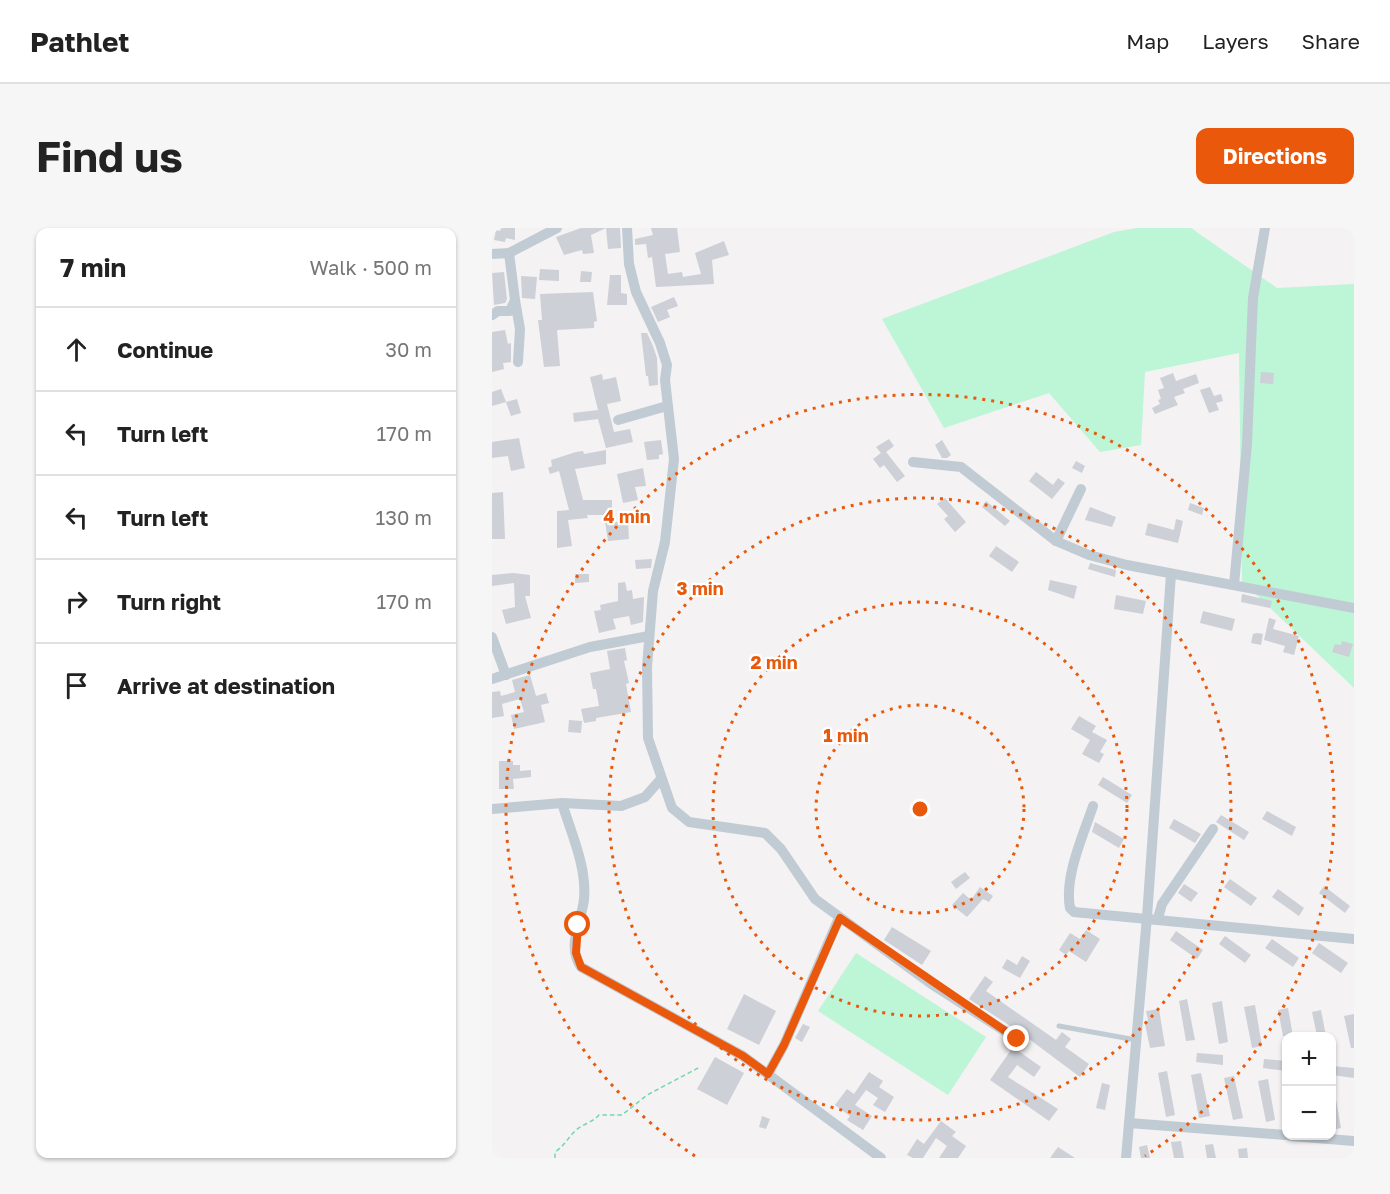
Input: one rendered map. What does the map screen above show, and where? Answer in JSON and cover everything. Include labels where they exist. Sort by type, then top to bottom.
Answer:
[{"type":"street","points":[[492,254],[509,253],[557,228]]},
{"type":"street","points":[[627,228],[629,264],[636,292],[660,343],[667,365],[665,380],[674,459],[665,542],[653,591],[649,636],[648,738],[660,780],[672,808],[689,822],[765,833],[781,849],[815,899],[1017,1039]]},
{"type":"street","points":[[1234,585],[1247,444],[1253,298],[1265,228]]},
{"type":"street","points":[[509,253],[520,329],[518,362]]},
{"type":"street","points":[[492,315],[510,310],[515,300]]},
{"type":"street","points":[[618,420],[667,406]]},
{"type":"street","points":[[913,462],[961,467],[1056,541],[1103,560],[1354,608]]},
{"type":"street","points":[[1056,541],[1081,489]]},
{"type":"street","points":[[1126,1158],[1136,1040],[1152,918],[1171,574]]},
{"type":"street","points":[[492,679],[590,647],[649,636]]},
{"type":"street","points":[[492,637],[506,675]]},
{"type":"street","points":[[492,809],[562,803],[626,806],[645,797],[660,780]]},
{"type":"street","points":[[562,803],[576,844],[584,890],[575,938],[576,953],[581,967],[743,1056],[821,1116],[881,1158]]},
{"type":"street","points":[[1093,806],[1075,864],[1069,892],[1070,908],[1079,912],[1354,939]]},
{"type":"street","points":[[1152,918],[1213,829]]},
{"type":"street","points":[[768,1074],[784,1045],[840,918]]},
{"type":"street","points":[[1129,1123],[1282,1135]]},
{"type":"street","points":[[1336,1139],[1354,1141]]},
{"type":"lane","points":[[1059,1026],[1136,1040]]},
{"type":"path","points":[[555,1158],[555,1152],[567,1143],[575,1131],[591,1123],[599,1115],[622,1115],[647,1095],[700,1067]]},
{"type":"green space","points":[[1137,228],[1191,228],[1277,288],[1354,284],[1354,688],[1242,581],[1239,353],[1145,372],[1141,445],[1100,452],[1049,393],[944,428],[882,319],[1114,232]]},
{"type":"green space","points":[[856,953],[986,1037],[948,1095],[818,1011]]},
{"type":"building","points":[[501,228],[515,228],[515,240],[506,238],[505,242],[494,240],[496,230],[500,231]]},
{"type":"building","points":[[581,228],[606,228],[591,235],[594,253],[583,254],[582,250],[564,255],[556,237]]},
{"type":"building","points":[[606,228],[620,228],[621,248],[608,249]]},
{"type":"building","points":[[651,228],[677,228],[680,252],[665,254],[668,274],[682,272],[683,277],[701,274],[695,253],[724,241],[729,255],[712,260],[714,284],[656,287],[652,257],[648,258],[646,244],[635,245],[635,239],[653,235]]},
{"type":"building","points":[[540,269],[559,270],[559,281],[539,280]]},
{"type":"building","points":[[581,271],[592,272],[591,282],[580,282]]},
{"type":"building","points":[[504,272],[507,299],[505,303],[494,305],[492,273]]},
{"type":"building","points":[[610,275],[621,275],[621,293],[627,294],[627,305],[607,305]]},
{"type":"building","points":[[521,276],[537,277],[535,299],[522,298]]},
{"type":"building","points":[[593,292],[597,321],[594,322],[594,328],[557,330],[560,366],[544,367],[538,320],[542,320],[540,294]]},
{"type":"building","points":[[674,297],[678,306],[667,310],[670,317],[658,322],[651,307]]},
{"type":"building","points":[[505,330],[508,344],[511,343],[511,362],[503,363],[504,369],[492,372],[492,332]]},
{"type":"building","points":[[641,333],[647,333],[657,358],[658,385],[649,386]]},
{"type":"building","points":[[1261,372],[1274,373],[1273,384],[1260,383]]},
{"type":"building","points":[[1173,373],[1176,381],[1196,374],[1199,383],[1183,389],[1185,393],[1174,397],[1178,405],[1155,414],[1152,408],[1160,404],[1158,400],[1161,399],[1158,390],[1164,388],[1160,378]]},
{"type":"building","points":[[602,374],[603,380],[616,377],[621,401],[607,404],[614,432],[630,429],[633,442],[606,448],[598,419],[574,422],[573,413],[598,410],[590,377]]},
{"type":"building","points":[[1210,387],[1214,396],[1221,394],[1223,401],[1216,403],[1219,410],[1209,413],[1200,390]]},
{"type":"building","points":[[501,389],[506,402],[492,406],[492,392]]},
{"type":"building","points":[[517,399],[521,413],[511,416],[506,402]]},
{"type":"building","points":[[519,438],[525,468],[511,471],[508,456],[492,458],[492,442]]},
{"type":"building","points":[[889,439],[894,446],[886,452],[905,476],[897,482],[884,465],[880,468],[873,459],[881,453],[876,447]]},
{"type":"building","points":[[661,440],[663,454],[659,455],[659,459],[647,460],[644,442]]},
{"type":"building","points":[[942,440],[951,455],[947,458],[942,458],[935,445]]},
{"type":"building","points":[[606,450],[606,464],[575,469],[583,500],[612,500],[612,522],[628,521],[629,539],[608,541],[604,515],[587,515],[588,518],[568,520],[572,546],[557,548],[557,511],[569,510],[559,471],[550,474],[548,468],[552,466],[551,460],[576,452],[583,451],[584,454]]},
{"type":"building","points":[[1076,461],[1085,466],[1082,473],[1072,468]]},
{"type":"building","points":[[643,468],[646,486],[635,487],[638,500],[623,503],[617,474]]},
{"type":"building","points":[[1036,472],[1053,485],[1058,478],[1065,483],[1052,499],[1029,481]]},
{"type":"building","points":[[503,492],[505,539],[492,539],[492,493]]},
{"type":"building","points":[[945,498],[966,522],[955,532],[944,519],[948,516],[937,504]]},
{"type":"building","points":[[986,501],[1010,521],[1005,526],[982,507]]},
{"type":"building","points":[[1190,503],[1204,508],[1202,515],[1188,510]]},
{"type":"building","points":[[1090,507],[1116,517],[1112,527],[1085,520]]},
{"type":"building","points":[[1176,519],[1183,521],[1178,543],[1145,535],[1148,523],[1174,530]]},
{"type":"building","points":[[996,546],[1019,562],[1012,572],[989,556]]},
{"type":"building","points":[[652,559],[651,568],[636,569],[635,560]]},
{"type":"building","points":[[1090,563],[1116,570],[1115,577],[1088,569]]},
{"type":"building","points":[[513,573],[530,575],[530,596],[525,596],[531,618],[506,624],[502,610],[515,607],[514,583],[492,586],[492,575]]},
{"type":"building","points":[[575,574],[589,574],[589,582],[575,583]]},
{"type":"building","points":[[1050,580],[1077,586],[1074,599],[1048,590]]},
{"type":"building","points":[[625,582],[627,591],[632,590],[633,599],[644,597],[643,622],[631,625],[629,616],[613,619],[616,629],[599,633],[594,611],[601,610],[600,605],[618,601],[618,583]]},
{"type":"building","points":[[1242,594],[1272,601],[1270,608],[1241,602]]},
{"type":"building","points":[[1116,595],[1146,601],[1143,614],[1114,609]]},
{"type":"building","points":[[1203,611],[1235,619],[1232,631],[1200,623]]},
{"type":"building","points":[[1269,618],[1276,620],[1273,629],[1299,636],[1294,655],[1283,652],[1285,646],[1264,640]]},
{"type":"building","points":[[1253,634],[1263,634],[1261,645],[1251,643]]},
{"type":"building","points":[[1342,641],[1353,644],[1349,657],[1332,652],[1335,644],[1341,645]]},
{"type":"building","points":[[625,648],[627,660],[624,661],[629,683],[626,684],[631,712],[596,718],[596,721],[584,723],[581,709],[599,706],[590,673],[610,669],[607,651]]},
{"type":"building","points":[[530,675],[536,696],[546,693],[549,703],[541,705],[545,722],[514,729],[511,715],[524,712],[520,699],[502,704],[504,716],[492,718],[492,692],[500,691],[501,696],[515,692],[512,680]]},
{"type":"building","points":[[1079,716],[1096,726],[1092,732],[1107,740],[1100,752],[1104,754],[1099,763],[1082,754],[1090,740],[1071,729]]},
{"type":"building","points":[[569,720],[582,721],[581,733],[568,732]]},
{"type":"building","points":[[499,761],[513,761],[513,765],[520,765],[520,771],[531,770],[531,777],[513,779],[514,789],[499,789]]},
{"type":"building","points":[[1103,777],[1132,795],[1127,803],[1098,785]]},
{"type":"building","points":[[1267,811],[1296,827],[1292,836],[1262,819]]},
{"type":"building","points":[[1221,815],[1249,832],[1244,840],[1216,822]]},
{"type":"building","points":[[1174,819],[1201,834],[1195,843],[1169,828]]},
{"type":"building","points":[[1095,822],[1124,839],[1119,848],[1092,832]]},
{"type":"building","points":[[965,872],[970,878],[956,889],[951,882]]},
{"type":"building","points":[[1230,879],[1257,898],[1251,906],[1224,887]]},
{"type":"building","points":[[1184,884],[1198,893],[1191,902],[1178,893]]},
{"type":"building","points":[[1324,886],[1350,906],[1345,913],[1319,893]]},
{"type":"building","points":[[980,887],[993,896],[989,902],[983,899],[967,917],[952,905],[963,893],[971,900]]},
{"type":"building","points":[[1278,889],[1304,908],[1299,916],[1272,897]]},
{"type":"building","points":[[892,927],[931,951],[922,965],[884,940]]},
{"type":"building","points":[[1086,930],[1100,939],[1086,962],[1069,951],[1066,955],[1059,950],[1070,933],[1080,939]]},
{"type":"building","points":[[1176,931],[1203,950],[1197,959],[1170,940]]},
{"type":"building","points":[[1225,936],[1251,955],[1245,963],[1219,944]]},
{"type":"building","points":[[1272,939],[1299,958],[1293,967],[1265,948]]},
{"type":"building","points":[[1319,943],[1348,963],[1341,973],[1312,953]]},
{"type":"building","points":[[1022,956],[1030,961],[1020,978],[1002,968],[1007,959],[1017,965]]},
{"type":"building","points":[[985,976],[993,982],[986,991],[1056,1040],[1062,1032],[1071,1039],[1065,1047],[1089,1064],[1080,1077],[1021,1033],[969,999]]},
{"type":"building","points":[[744,994],[776,1011],[759,1045],[727,1029]]},
{"type":"building","points":[[1187,999],[1195,1040],[1186,1041],[1179,1001]]},
{"type":"building","points":[[1222,1001],[1228,1042],[1219,1044],[1212,1003]]},
{"type":"building","points":[[1255,1005],[1262,1046],[1252,1048],[1244,1007]]},
{"type":"building","points":[[1288,1008],[1292,1032],[1282,1032],[1278,1010]]},
{"type":"building","points":[[1159,1009],[1165,1046],[1150,1048],[1145,1024],[1148,1020],[1146,1011]]},
{"type":"building","points":[[1321,1010],[1325,1032],[1316,1032],[1312,1012]]},
{"type":"building","points":[[1354,1014],[1354,1048],[1351,1048],[1344,1016]]},
{"type":"building","points":[[803,1024],[810,1027],[802,1042],[795,1038]]},
{"type":"building","points":[[1013,1047],[1041,1067],[1034,1077],[1017,1065],[1008,1077],[1058,1109],[1049,1121],[990,1080]]},
{"type":"building","points":[[1197,1053],[1223,1055],[1223,1065],[1196,1062]]},
{"type":"building","points":[[715,1057],[744,1073],[727,1105],[697,1089]]},
{"type":"building","points":[[1264,1059],[1282,1061],[1282,1070],[1263,1068]]},
{"type":"building","points":[[1336,1066],[1354,1068],[1354,1078],[1336,1076]]},
{"type":"building","points":[[1167,1071],[1175,1115],[1166,1117],[1158,1073]]},
{"type":"building","points":[[869,1072],[883,1081],[879,1087],[894,1097],[885,1112],[873,1105],[878,1098],[866,1090],[855,1105],[872,1116],[863,1130],[847,1120],[850,1116],[835,1105],[847,1089],[854,1094]]},
{"type":"building","points":[[1201,1073],[1210,1116],[1199,1118],[1191,1075]]},
{"type":"building","points":[[1234,1076],[1243,1118],[1233,1120],[1224,1078]]},
{"type":"building","points":[[1268,1079],[1275,1120],[1266,1122],[1258,1081]]},
{"type":"building","points":[[1102,1083],[1110,1085],[1105,1110],[1096,1108]]},
{"type":"building","points":[[1336,1100],[1341,1128],[1336,1129]]},
{"type":"building","points":[[762,1116],[770,1119],[766,1129],[759,1127]]},
{"type":"building","points":[[941,1121],[956,1132],[952,1136],[966,1146],[958,1158],[939,1158],[947,1146],[936,1138],[923,1158],[913,1158],[907,1155],[917,1139],[924,1144]]},
{"type":"building","points":[[1181,1141],[1184,1158],[1174,1158],[1171,1142]]},
{"type":"building","points":[[1213,1144],[1216,1158],[1207,1158],[1205,1145]]},
{"type":"building","points":[[1147,1145],[1150,1158],[1141,1158],[1139,1147]]},
{"type":"building","points":[[1058,1147],[1075,1158],[1050,1158]]},
{"type":"building","points":[[1247,1148],[1248,1158],[1239,1158],[1238,1149]]},
{"type":"route","points":[[578,925],[575,938],[576,953],[581,967],[743,1056],[768,1074],[784,1045],[840,918],[930,982],[1017,1039]]}]
